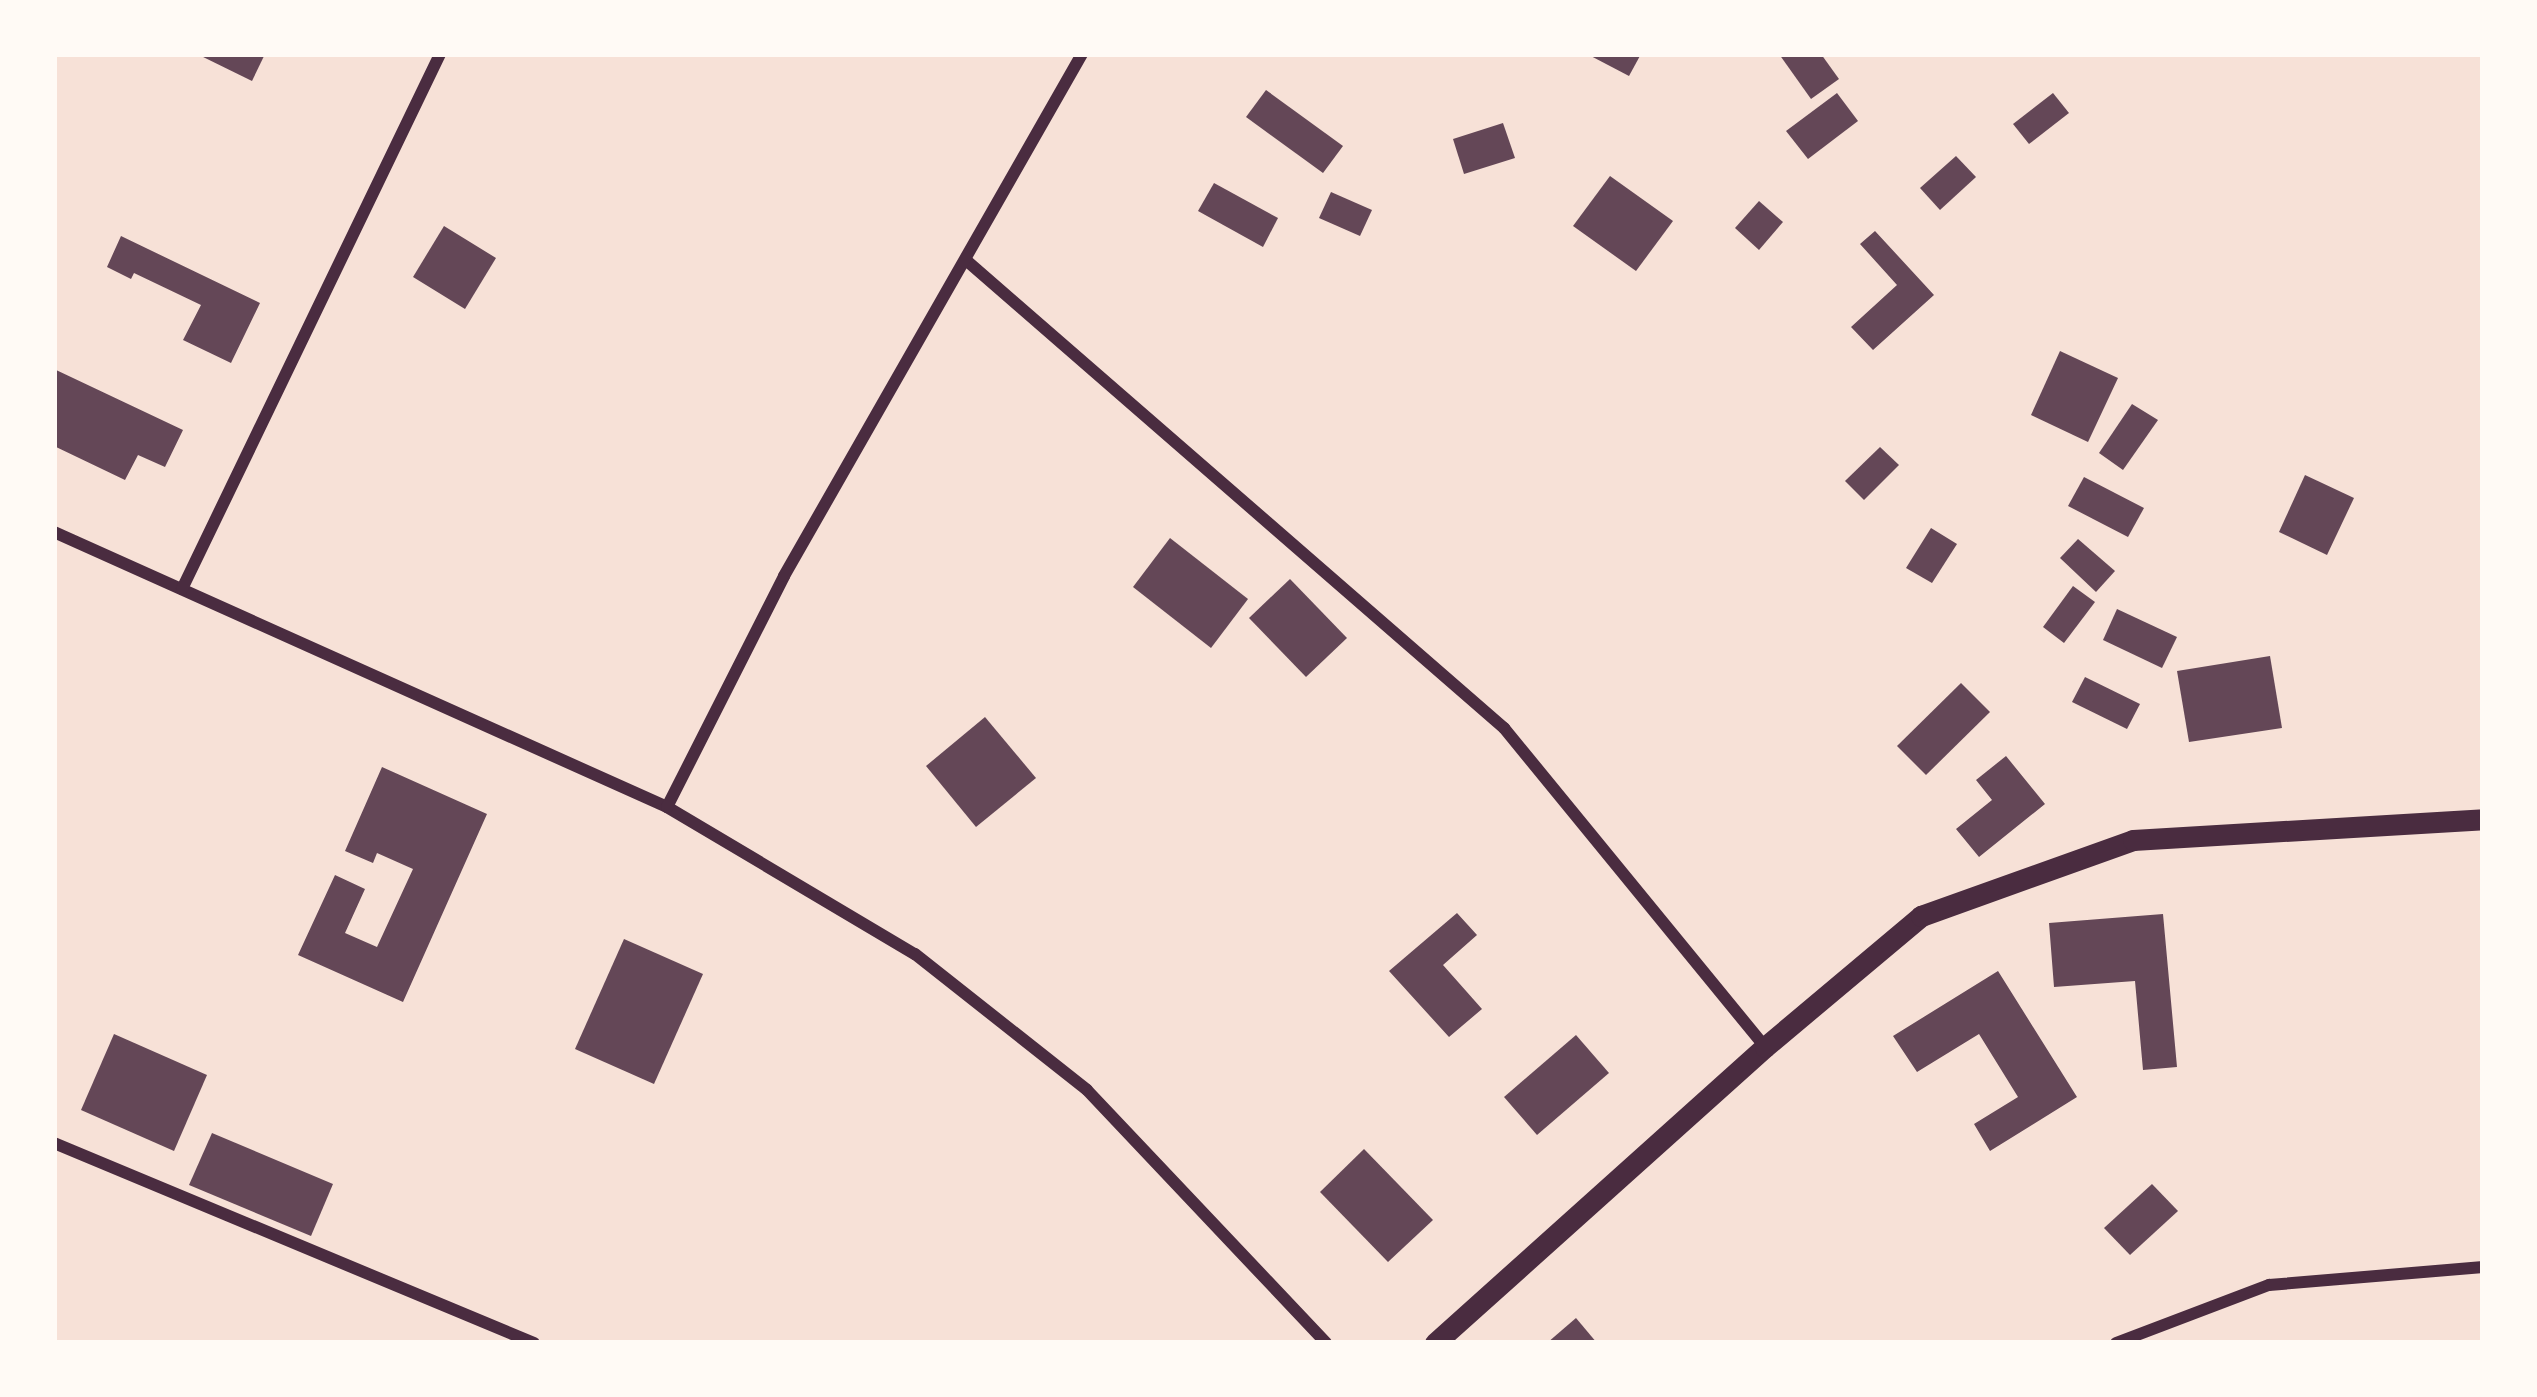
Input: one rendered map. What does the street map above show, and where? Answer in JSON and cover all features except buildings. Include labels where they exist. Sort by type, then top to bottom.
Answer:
[{"type":"street","points":[[182,589],[440,54]]},
{"type":"street","points":[[667,807],[784,576],[1082,54]]},
{"type":"street","points":[[967,261],[1504,728],[1765,1047]]},
{"type":"street","points":[[54,532],[667,807],[915,954],[1087,1090],[1325,1343]]},
{"type":"street","points":[[1435,1343],[1765,1047],[1921,916],[2133,841],[2483,819]]},
{"type":"street","points":[[54,1143],[534,1343]]},
{"type":"street","points":[[2116,1343],[2269,1285],[2483,1267]]}]
